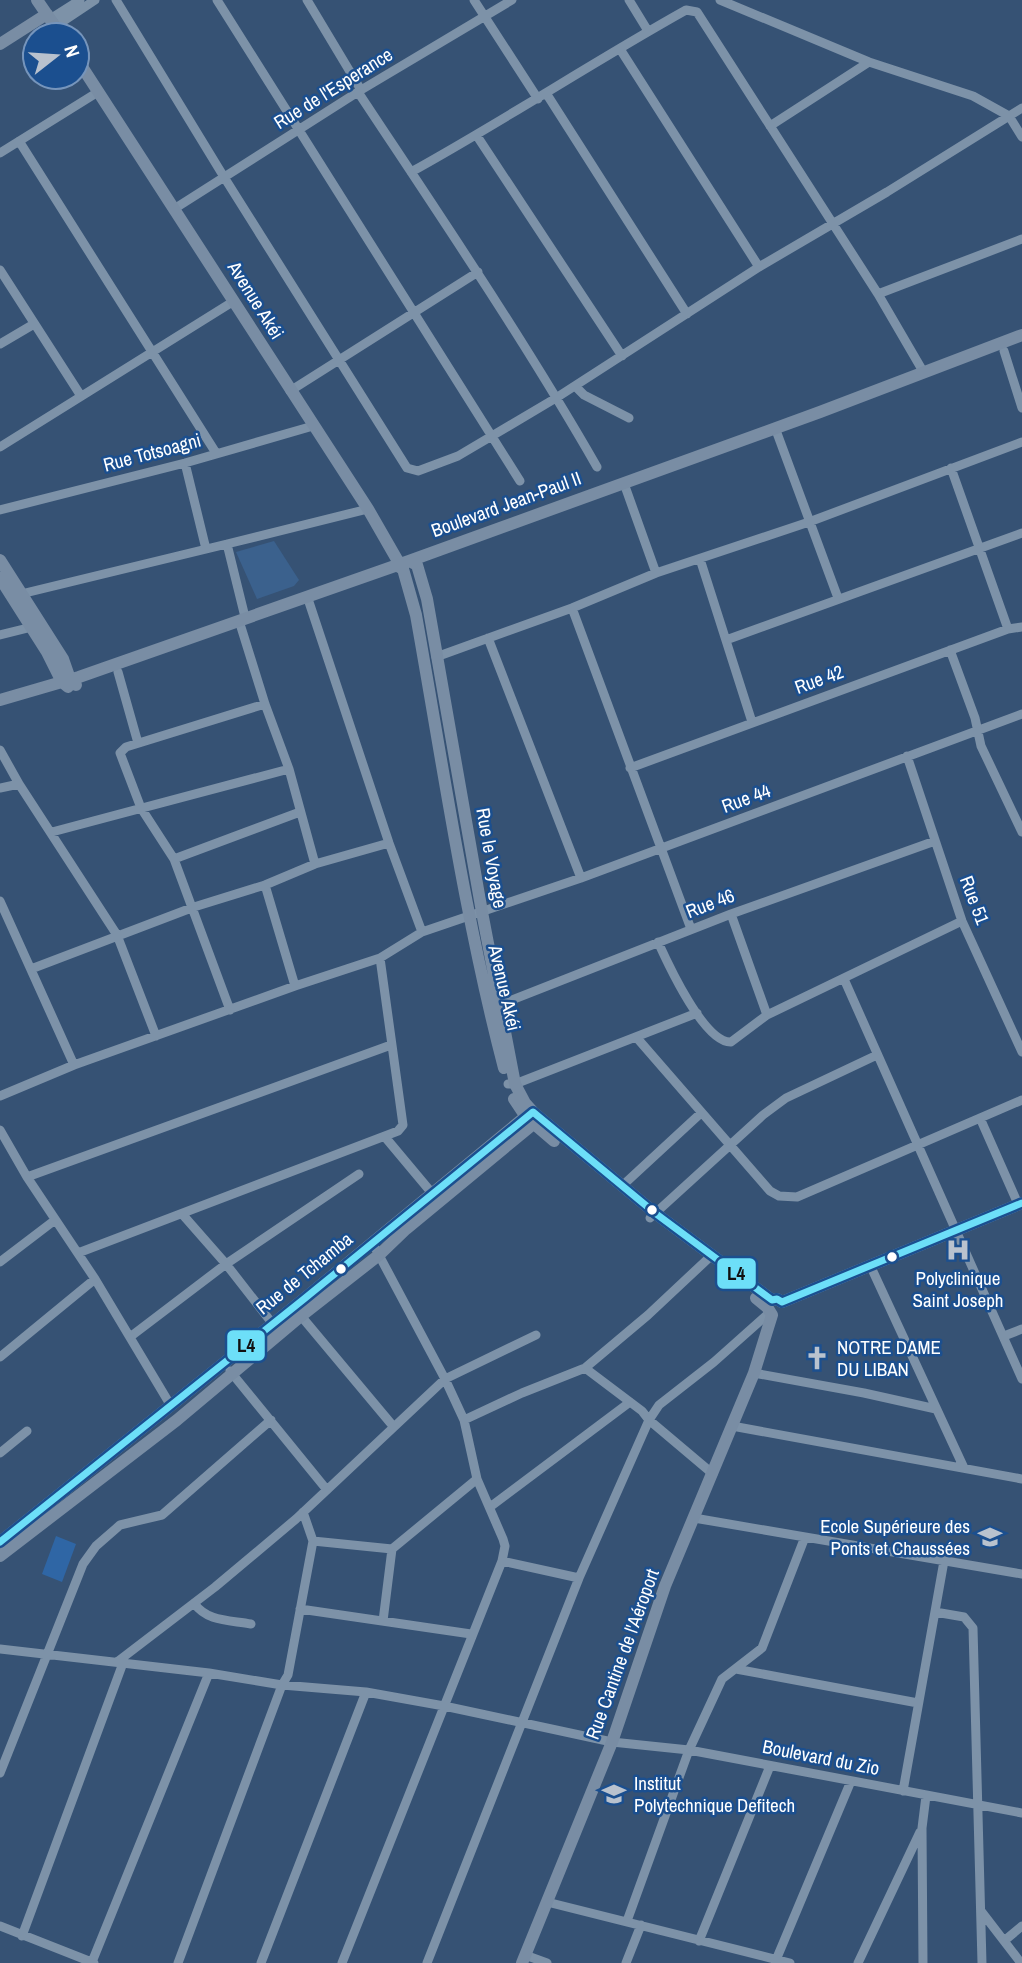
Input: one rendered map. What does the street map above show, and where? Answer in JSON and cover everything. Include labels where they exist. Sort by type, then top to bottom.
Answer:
[{"type":"main road","points":[[37,0],[52,21]]},
{"type":"main road","points":[[0,44],[21,36]]},
{"type":"main road","name":"Avenue Akéi","points":[[91,81],[405,565],[475,913]]},
{"type":"main road","name":"Boulevard Jean-Paul II","points":[[0,700],[118,672],[243,622],[309,602],[1022,335]]},
{"type":"main road","name":"Boulevard Jean-Paul II","points":[[0,708],[626,489],[1022,344]]},
{"type":"main road","points":[[0,560],[21,594],[36,626]]},
{"type":"main road","name":"Rue le Voyage","points":[[405,565],[427,599],[475,913],[512,1088]]},
{"type":"main road","points":[[0,578],[36,626],[58,660],[68,682]]},
{"type":"main road","points":[[58,660],[68,682]]},
{"type":"main road","points":[[512,1088],[533,1118],[652,1215],[772,1307],[1020,1204]]},
{"type":"main road","points":[[511,1130],[512,1088]]},
{"type":"main road","points":[[533,1118],[622,1186],[652,1215]]},
{"type":"main road","name":"Rue de Tchamba","points":[[2,1548],[138,1451],[229,1369],[272,1323],[432,1192],[511,1130],[533,1118]]},
{"type":"main road","name":"Rue de Tchamba","points":[[2,1548],[171,1406],[229,1369],[379,1255],[533,1118]]},
{"type":"main road","name":"Rue Cantine de l'Aéroport","points":[[524,1959],[612,1742],[665,1586],[754,1373],[772,1307]]},
{"type":"street","points":[[57,21],[80,0]]},
{"type":"street","points":[[59,21],[95,0]]},
{"type":"street","points":[[116,0],[407,468],[418,471],[458,456],[557,397],[759,267],[1022,108]]},
{"type":"street","points":[[217,0],[520,481]]},
{"type":"street","points":[[307,0],[360,91],[557,397],[597,467]]},
{"type":"street","points":[[474,0],[542,96],[687,314]]},
{"type":"street","name":"Rue de l'Esperance","points":[[174,209],[360,91],[512,0]]},
{"type":"street","points":[[629,0],[648,31]]},
{"type":"street","points":[[720,0],[869,62],[973,96],[1009,116],[1022,137]]},
{"type":"street","points":[[411,172],[477,136],[686,9],[698,12],[878,294],[924,373]]},
{"type":"street","points":[[620,49],[759,267]]},
{"type":"street","points":[[770,126],[869,62]]},
{"type":"street","points":[[0,153],[98,92]]},
{"type":"street","points":[[477,136],[622,356]]},
{"type":"street","points":[[19,141],[216,453]]},
{"type":"street","points":[[878,294],[1022,239]]},
{"type":"street","points":[[0,270],[80,396]]},
{"type":"street","points":[[290,391],[478,272]]},
{"type":"street","points":[[0,447],[234,301]]},
{"type":"street","points":[[0,344],[34,324]]},
{"type":"street","points":[[1004,351],[1022,408]]},
{"type":"street","points":[[575,386],[584,395],[629,418]]},
{"type":"street","name":"Rue Totsoagni","points":[[0,510],[185,463],[313,426]]},
{"type":"street","points":[[777,433],[838,598]]},
{"type":"street","points":[[436,657],[572,608],[656,573],[809,522],[1022,442]]},
{"type":"street","points":[[185,463],[206,549]]},
{"type":"street","points":[[951,468],[1007,629]]},
{"type":"street","points":[[626,489],[656,573]]},
{"type":"street","points":[[21,594],[368,509]]},
{"type":"street","points":[[726,640],[1022,533]]},
{"type":"street","points":[[227,544],[243,622],[265,704],[289,769],[315,864]]},
{"type":"street","points":[[700,559],[751,722]]},
{"type":"street","points":[[309,602],[389,843],[422,932]]},
{"type":"street","points":[[572,608],[691,929]]},
{"type":"street","points":[[0,635],[36,626]]},
{"type":"street","name":"Rue 42","points":[[630,768],[1007,629],[1022,627]]},
{"type":"street","points":[[488,638],[581,878]]},
{"type":"street","points":[[950,650],[982,746],[1022,832]]},
{"type":"street","points":[[118,672],[138,743]]},
{"type":"street","points":[[230,1010],[174,859],[141,808],[120,756],[123,748],[265,704]]},
{"type":"street","name":"Rue 44","points":[[0,1096],[74,1065],[295,985],[380,958],[422,932],[581,878],[1022,715]]},
{"type":"street","points":[[0,750],[19,784],[117,935],[156,1036]]},
{"type":"street","name":"Rue 51","points":[[908,757],[962,920],[1022,1052]]},
{"type":"street","points":[[52,832],[289,769]]},
{"type":"street","points":[[0,788],[19,784]]},
{"type":"street","points":[[174,859],[300,812]]},
{"type":"street","name":"Rue 46","points":[[494,1007],[691,929],[935,841]]},
{"type":"street","points":[[31,969],[194,907],[265,885],[315,864],[389,843]]},
{"type":"street","points":[[265,885],[295,985]]},
{"type":"street","points":[[0,901],[74,1065]]},
{"type":"street","points":[[731,914],[767,1015]]},
{"type":"street","points":[[658,942],[676,982],[697,1013],[725,1042],[736,1040],[767,1015],[962,920]]},
{"type":"street","points":[[78,1253],[398,1131],[403,1125],[380,958]]},
{"type":"street","points":[[844,979],[1022,1379]]},
{"type":"street","points":[[512,1088],[697,1013]]},
{"type":"street","points":[[637,1038],[770,1191],[788,1198],[797,1197],[1022,1100]]},
{"type":"street","points":[[27,1177],[391,1045]]},
{"type":"street","points":[[652,1215],[763,1115],[786,1098],[877,1055]]},
{"type":"street","points":[[622,1186],[701,1113]]},
{"type":"street","points":[[980,1118],[1020,1204]]},
{"type":"street","points":[[0,1130],[171,1406]]},
{"type":"street","points":[[385,1137],[432,1192]]},
{"type":"street","points":[[130,1337],[226,1264],[359,1174]]},
{"type":"street","points":[[183,1215],[272,1323]]},
{"type":"street","points":[[0,1262],[55,1220]]},
{"type":"street","points":[[342,1963],[502,1561],[505,1546],[477,1479],[464,1420],[372,1242]]},
{"type":"street","points":[[464,1420],[584,1368],[709,1258]]},
{"type":"street","points":[[870,1265],[964,1468]]},
{"type":"street","points":[[0,1357],[94,1279]]},
{"type":"street","points":[[427,1963],[579,1578],[649,1420],[659,1405],[714,1362],[772,1307]]},
{"type":"street","points":[[302,1316],[393,1426]]},
{"type":"street","points":[[1004,1336],[1022,1329]]},
{"type":"street","points":[[22,1936],[120,1662],[303,1513],[445,1379],[536,1335]]},
{"type":"street","points":[[584,1368],[630,1402],[713,1474]]},
{"type":"street","points":[[229,1369],[327,1490]]},
{"type":"street","points":[[754,1373],[936,1409]]},
{"type":"street","points":[[490,1507],[630,1402]]},
{"type":"street","points":[[0,1773],[83,1564],[96,1546],[120,1525],[162,1515],[271,1420]]},
{"type":"street","points":[[732,1426],[1022,1479]]},
{"type":"street","points":[[0,1453],[27,1432]]},
{"type":"street","points":[[383,1621],[392,1549],[477,1479]]},
{"type":"street","points":[[178,1963],[288,1675],[313,1541],[303,1513]]},
{"type":"street","points":[[694,1518],[1022,1574]]},
{"type":"street","points":[[627,1922],[689,1750],[722,1679],[762,1648],[805,1537]]},
{"type":"street","points":[[313,1541],[392,1549]]},
{"type":"street","points":[[502,1561],[579,1578]]},
{"type":"street","points":[[903,1791],[944,1561]]},
{"type":"street","points":[[194,1603],[201,1613],[209,1617],[251,1624]]},
{"type":"street","points":[[300,1609],[471,1634]]},
{"type":"street","points":[[934,1612],[964,1617],[973,1628],[982,1963]]},
{"type":"street","name":"Boulevard du Zio","points":[[0,1648],[209,1673],[282,1685],[366,1692],[612,1742],[689,1750],[1022,1813]]},
{"type":"street","points":[[736,1669],[919,1703]]},
{"type":"street","points":[[0,1926],[93,1963],[209,1673]]},
{"type":"street","points":[[261,1963],[366,1692]]},
{"type":"street","points":[[699,1941],[770,1766]]},
{"type":"street","points":[[776,1960],[851,1781]]},
{"type":"street","points":[[923,1963],[922,1828],[926,1796]]},
{"type":"street","points":[[858,1963],[922,1828]]},
{"type":"street","points":[[547,1902],[641,1925],[755,1959],[790,1963]]},
{"type":"street","points":[[981,1911],[1021,1963]]},
{"type":"street","points":[[626,1963],[641,1925]]},
{"type":"street","points":[[1004,1941],[1022,1926]]},
{"type":"street","points":[[524,1959],[547,1963]]},
{"type":"shaded area","points":[[274,541],[299,580],[294,586],[257,599],[236,552]]},
{"type":"shaded area","points":[[56,1536],[76,1544],[62,1582],[42,1574]]},
{"type":"transit line","name":"L4","points":[[0,1542],[533,1112],[655,1213],[772,1300],[782,1302],[1022,1203]]},
{"type":"place","name":"Polyclinique Saint Joseph","points":[[958,1250]]},
{"type":"place","name":"NOTRE DAME DU LIBAN","points":[[817,1358]]},
{"type":"place","name":"Ecole Supérieure des Ponts et Chaussées","points":[[990,1537]]},
{"type":"place","name":"Institut Polytechnique Defitech","points":[[614,1794]]}]
